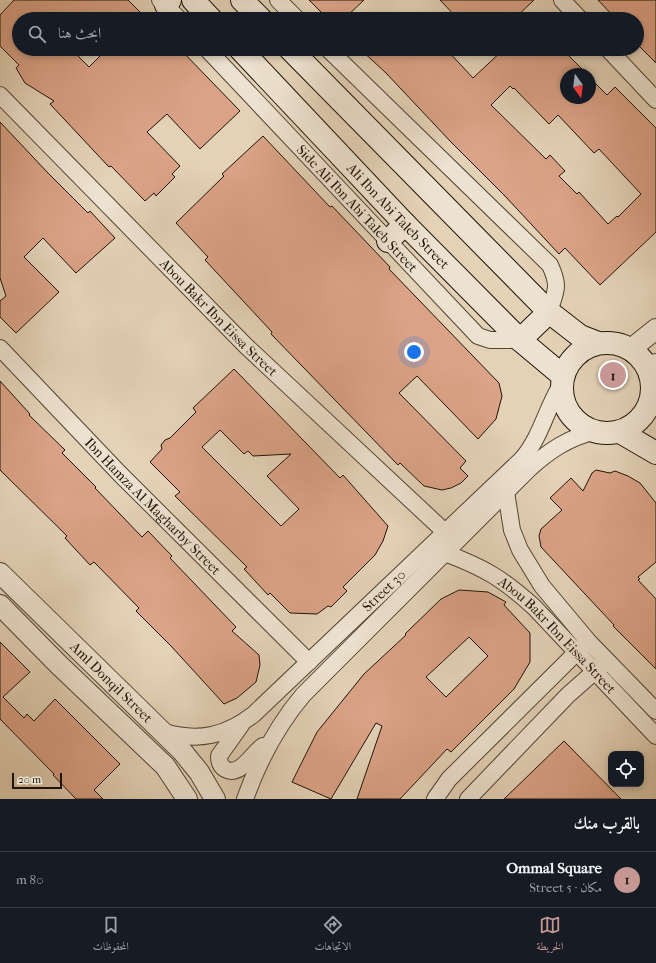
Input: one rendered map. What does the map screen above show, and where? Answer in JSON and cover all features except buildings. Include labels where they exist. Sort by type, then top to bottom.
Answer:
[{"type":"main road","points":[[193,0],[205,12]]},
{"type":"main road","points":[[242,0],[254,12]]},
{"type":"main road","name":"Ali Ibn Abi Taleb Street","points":[[247,56],[405,224],[562,381]]},
{"type":"main road","points":[[297,56],[549,312],[580,336],[598,343]]},
{"type":"main road","points":[[388,241],[405,224]]},
{"type":"main road","points":[[520,340],[549,312]]},
{"type":"main road","points":[[609,342],[631,349],[642,358],[653,376],[651,399],[645,414],[634,425],[620,432],[606,434],[593,432],[579,424],[568,413],[562,398],[562,381],[570,361],[582,350],[598,343],[609,342]]},
{"type":"main road","points":[[620,432],[656,453]]},
{"type":"street","points":[[278,0],[290,12]]},
{"type":"street","points":[[562,0],[573,12]]},
{"type":"street","name":"Side Ali Ibn Abi Taleb Street","points":[[214,56],[478,336],[490,340],[520,340]]},
{"type":"street","points":[[335,56],[550,265],[556,278],[557,288],[549,312]]},
{"type":"street","points":[[615,56],[656,100]]},
{"type":"street","name":"Abou Bakr Ibn Eissa Street","points":[[0,95],[246,346],[446,532]]},
{"type":"street","points":[[631,349],[656,329]]},
{"type":"street","name":"Ibn Hamza Al Magharby Street","points":[[0,348],[125,479],[309,662]]},
{"type":"street","name":"Street 30","points":[[164,732],[198,738],[221,733],[242,723],[309,662],[528,452],[539,435],[554,396],[562,381]]},
{"type":"street","name":"Street 30","points":[[245,799],[260,760],[269,743],[279,726],[303,695],[544,456],[575,436],[593,432]]},
{"type":"street","name":"Abou Bakr Ibn Eissa Street","points":[[506,492],[512,530],[520,550],[542,586],[588,641],[600,666],[656,736]]},
{"type":"street","name":"Abou Bakr Ibn Eissa Street","points":[[445,553],[479,566],[499,577],[534,607],[576,653],[600,666],[656,711]]},
{"type":"street","name":"Aml Donqil Street","points":[[0,573],[164,732],[199,772],[215,799]]},
{"type":"street","name":"Aml Donqil Street","points":[[0,605],[58,664],[165,766],[187,799]]},
{"type":"street","points":[[435,799],[449,779],[588,641]]},
{"type":"street","points":[[468,799],[568,695],[600,666]]},
{"type":"street","points":[[242,723],[219,756],[221,765],[224,769],[229,771],[239,770],[254,752],[269,743]]},
{"type":"place","name":"Ommal Square","points":[[613,375]]}]
